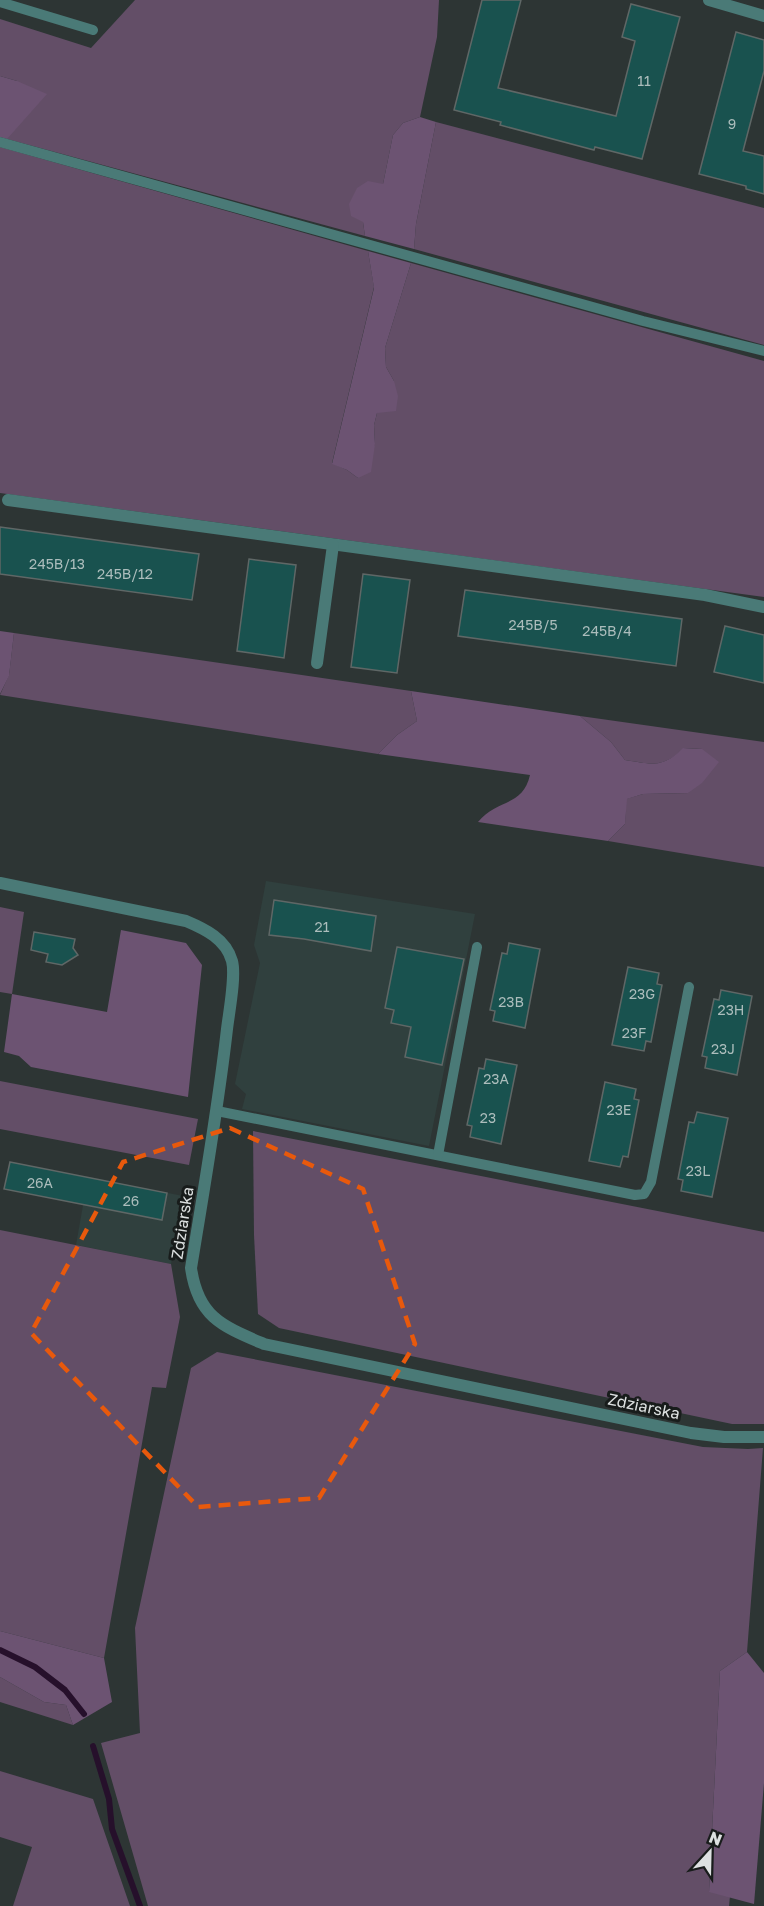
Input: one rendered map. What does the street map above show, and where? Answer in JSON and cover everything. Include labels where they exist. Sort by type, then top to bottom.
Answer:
[{"type":"street","points":[[709,0],[764,16]]},
{"type":"street","points":[[8,500],[705,595],[764,607]]},
{"type":"street","points":[[317,663],[333,545]]},
{"type":"street","name":"Zdziarska","points":[[0,883],[186,921],[208,930],[225,947],[233,962],[217,1110],[191,1268],[194,1289],[209,1313],[228,1327],[264,1344],[691,1433],[724,1437],[764,1437]]},
{"type":"lane","points":[[0,2],[93,30]]},
{"type":"lane","points":[[0,142],[643,321],[764,351]]},
{"type":"lane","points":[[438,1155],[477,946]]},
{"type":"lane","points":[[217,1110],[635,1195],[644,1194],[651,1182],[689,987]]},
{"type":"highlighted area","points":[[230,1128],[363,1189],[415,1344],[319,1498],[198,1507],[31,1333],[123,1162]]},
{"type":"shaded area","points":[[135,0],[439,0],[437,37],[420,117],[403,123],[393,135],[383,184],[363,222],[365,236],[7,139],[17,81],[0,76],[0,19],[91,48]]},
{"type":"shaded area","points":[[0,76],[47,94],[7,139],[0,137]]},
{"type":"shaded area","points":[[420,117],[436,122],[416,224],[414,249],[365,236],[363,222],[351,216],[349,204],[357,188],[368,181],[383,184],[393,135],[403,123]]},
{"type":"shaded area","points":[[436,122],[764,208],[764,345],[414,249],[416,224]]},
{"type":"shaded area","points":[[0,147],[368,251],[374,287],[332,463],[358,478],[375,444],[374,425],[377,413],[394,381],[386,367],[385,348],[411,263],[764,361],[764,597],[0,493]]},
{"type":"shaded area","points":[[368,251],[411,263],[385,348],[386,367],[394,381],[398,396],[396,411],[377,413],[371,472],[358,478],[347,470],[332,464],[374,288]]},
{"type":"shaded area","points":[[0,631],[14,633],[9,676],[0,694]]},
{"type":"shaded area","points":[[14,633],[411,691],[417,721],[397,735],[378,754],[0,695],[9,675]]},
{"type":"shaded area","points":[[411,691],[580,716],[611,742],[625,760],[663,762],[683,748],[702,749],[719,762],[702,783],[688,793],[643,794],[627,799],[625,824],[608,841],[478,822],[493,809],[521,793],[530,775],[378,754],[397,735],[417,721]]},
{"type":"shaded area","points":[[580,716],[764,742],[764,867],[608,841],[625,824],[626,799],[643,794],[688,793],[702,749],[684,748],[669,759],[656,763],[625,760],[611,742]]},
{"type":"shaded area","points":[[266,881],[475,914],[429,1146],[242,1109],[246,1094],[235,1084],[260,963],[254,945]]},
{"type":"shaded area","points":[[0,907],[24,912],[12,994],[0,992]]},
{"type":"shaded area","points":[[121,930],[186,943],[202,965],[188,1097],[31,1067],[19,1056],[4,1052],[12,994],[107,1012]]},
{"type":"shaded area","points":[[0,1081],[198,1119],[189,1165],[0,1129]]},
{"type":"shaded area","points":[[253,1131],[764,1232],[764,1424],[732,1424],[279,1328],[258,1314],[254,1235]]},
{"type":"shaded area","points":[[88,1177],[183,1196],[171,1264],[76,1245]]},
{"type":"shaded area","points":[[0,1230],[171,1264],[180,1317],[166,1388],[152,1387],[104,1658],[0,1631]]},
{"type":"shaded area","points":[[217,1352],[703,1447],[763,1448],[747,1652],[720,1671],[709,1891],[730,1896],[729,1906],[148,1906],[101,1743],[140,1733],[135,1628],[191,1368]]},
{"type":"shaded area","points":[[0,1631],[104,1658],[112,1702],[73,1725],[66,1705],[44,1702],[0,1677]]},
{"type":"shaded area","points":[[747,1652],[764,1673],[764,1783],[754,1904],[709,1892],[720,1671]]},
{"type":"shaded area","points":[[0,1677],[44,1702],[66,1705],[73,1725],[0,1702]]},
{"type":"shaded area","points":[[0,1771],[93,1799],[130,1906],[13,1906],[32,1847],[0,1837]]},
{"type":"building","points":[[482,0],[521,0],[498,88],[616,116],[635,41],[622,37],[631,4],[680,17],[642,159],[595,147],[594,150],[454,110]]},
{"type":"building","points":[[736,32],[764,40],[764,71],[743,151],[764,156],[764,194],[746,189],[746,186],[699,174]]},
{"type":"building","points":[[0,527],[199,554],[192,600],[0,574]]},
{"type":"building","points":[[249,559],[296,565],[284,658],[237,651]]},
{"type":"building","points":[[363,574],[410,580],[397,673],[351,667]]},
{"type":"building","points":[[465,590],[682,619],[676,666],[458,636]]},
{"type":"building","points":[[725,626],[764,635],[764,683],[714,672]]},
{"type":"building","points":[[274,900],[376,916],[371,951],[269,935]]},
{"type":"building","points":[[34,932],[75,939],[73,948],[78,955],[62,965],[46,962],[48,954],[31,950]]},
{"type":"building","points":[[509,943],[540,949],[525,1028],[493,1021],[495,1011],[490,1010],[502,953],[507,954]]},
{"type":"building","points":[[397,947],[464,959],[442,1065],[405,1057],[411,1027],[391,1023],[394,1010],[385,1008]]},
{"type":"building","points":[[628,967],[659,973],[657,984],[662,985],[651,1042],[646,1041],[644,1051],[612,1045]]},
{"type":"building","points":[[721,990],[752,996],[737,1075],[705,1068],[707,1057],[702,1056],[714,999],[719,1000]]},
{"type":"building","points":[[486,1059],[517,1065],[501,1144],[470,1137],[472,1126],[467,1125],[479,1068],[484,1069]]},
{"type":"building","points":[[605,1082],[636,1089],[634,1099],[639,1100],[628,1157],[623,1156],[620,1167],[589,1161]]},
{"type":"building","points":[[697,1112],[728,1118],[712,1197],[681,1191],[683,1180],[678,1179],[689,1122],[694,1123]]},
{"type":"building","points":[[10,1162],[167,1193],[162,1220],[4,1189]]},
{"type":"waterway","points":[[0,1650],[35,1667],[65,1690],[84,1714]]},
{"type":"waterway","points":[[93,1746],[109,1799],[112,1829],[140,1906]]}]
